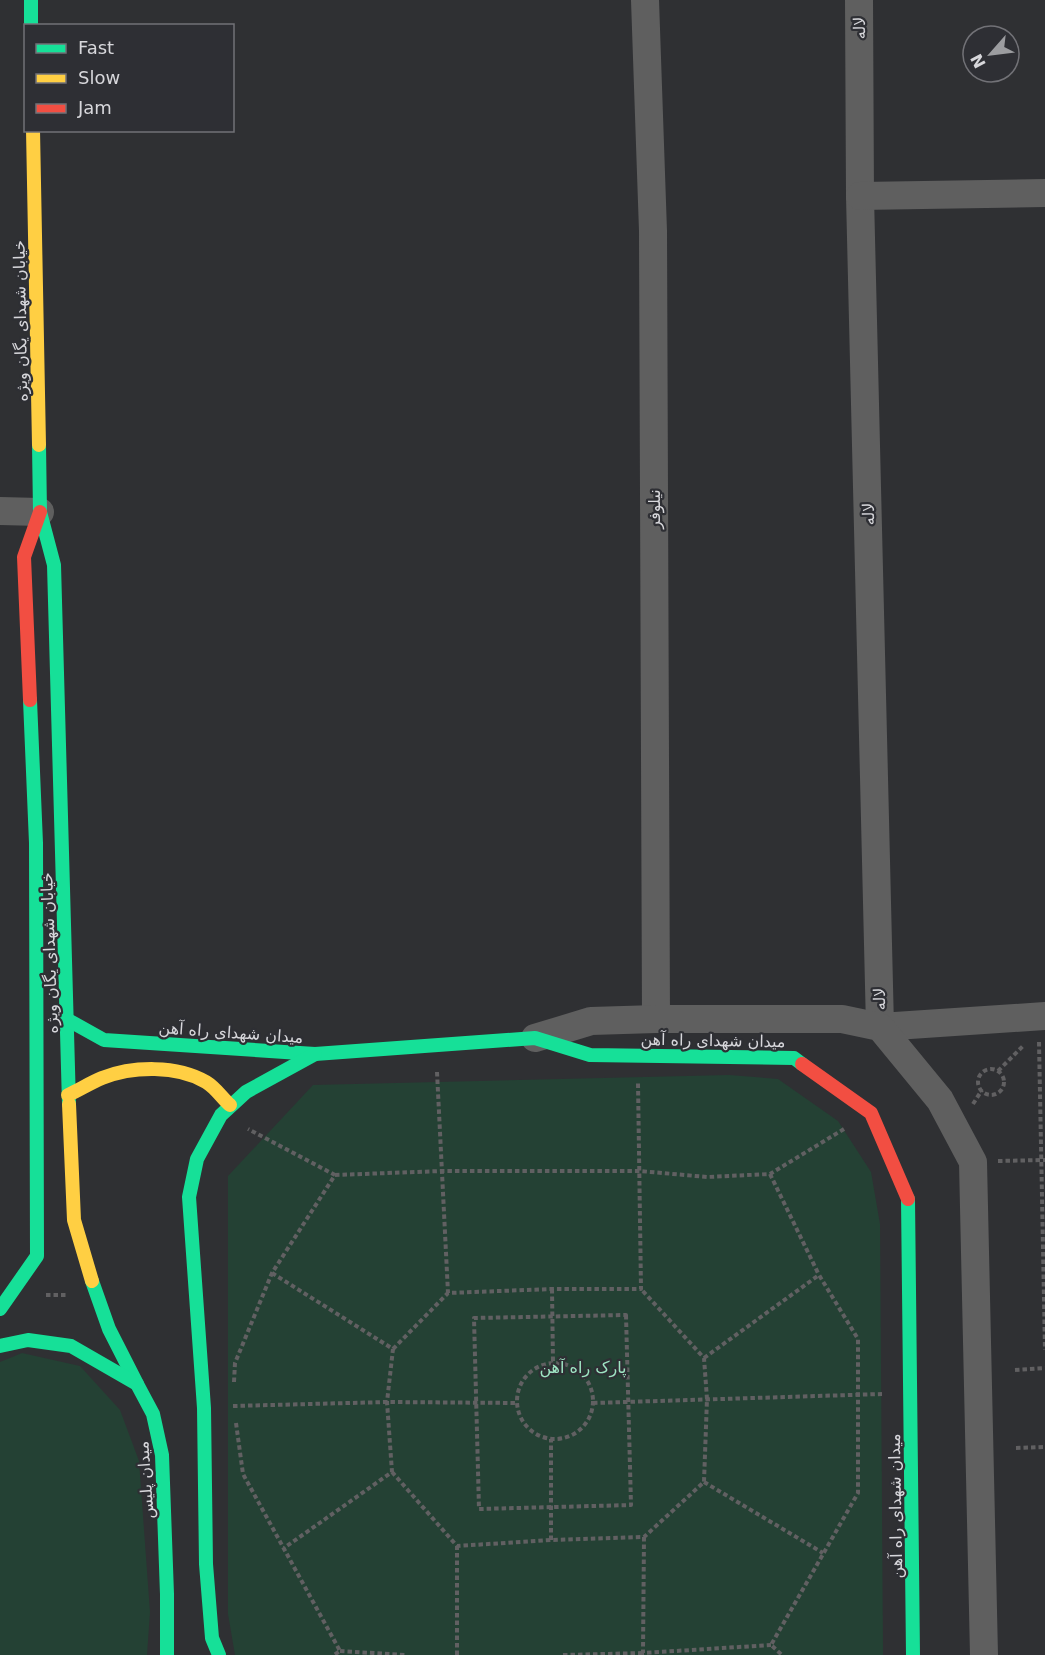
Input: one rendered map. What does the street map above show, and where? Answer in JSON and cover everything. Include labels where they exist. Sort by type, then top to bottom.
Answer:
[{"type":"main road","points":[[31,0],[31,24]]},
{"type":"main road","name":"خیابان شهدای یگان ویژه","points":[[33,132],[40,512],[54,565],[70,1157],[74,1220],[96,1295],[109,1329],[136,1384]]},
{"type":"main road","name":"خیابان شهدای یگان ویژه","points":[[0,1309],[37,1256],[36,843],[24,557],[40,512]]},
{"type":"main road","name":"میدان شهدای راه آهن","points":[[68,1020],[104,1040],[315,1054],[535,1038],[590,1055],[794,1058],[871,1113],[908,1199],[913,1655]]},
{"type":"main road","points":[[219,1655],[212,1638],[206,1564],[204,1408],[189,1197],[197,1159],[225,1110],[246,1092],[315,1054]]},
{"type":"main road","points":[[69,1095],[102,1078],[136,1071],[185,1073],[208,1083],[225,1110]]},
{"type":"main road","points":[[0,1346],[28,1340],[71,1346],[136,1384]]},
{"type":"main road","name":"میدان پلیس","points":[[136,1384],[153,1414],[162,1455],[167,1655]]},
{"type":"street","name":"نیلوفر","points":[[645,0],[653,231],[656,1019]]},
{"type":"street","name":"لاله","points":[[859,0],[861,196],[880,1027]]},
{"type":"street","points":[[861,196],[1045,193]]},
{"type":"street","points":[[0,511],[40,512]]},
{"type":"street","points":[[535,1038],[591,1021],[842,1019],[880,1027],[1045,1016]]},
{"type":"street","points":[[880,1027],[940,1100],[973,1162],[984,1655]]},
{"type":"path","points":[[998,1071],[1016,1051],[1039,1035],[1045,1350]]},
{"type":"path","points":[[436,1045],[448,1293]]},
{"type":"path","points":[[458,1546],[551,1539],[644,1538],[705,1482],[707,1399],[704,1358],[640,1289],[637,1055]]},
{"type":"path","points":[[990,1069],[998,1071],[1004,1077],[1004,1085],[1000,1092],[992,1095],[984,1093],[979,1087],[979,1078],[983,1072],[990,1069]]},
{"type":"path","points":[[225,1110],[335,1175],[442,1171],[640,1171],[707,1177],[770,1174],[871,1113]]},
{"type":"path","points":[[973,1162],[1043,1160]]},
{"type":"path","points":[[770,1174],[819,1275],[858,1339],[858,1493],[771,1645]]},
{"type":"path","points":[[234,1384],[235,1363],[272,1273],[335,1175]]},
{"type":"path","points":[[272,1273],[393,1348]]},
{"type":"path","points":[[704,1358],[819,1275]]},
{"type":"path","points":[[457,1655],[458,1546],[392,1472],[387,1402],[393,1348],[448,1293],[552,1289],[640,1289]]},
{"type":"path","points":[[552,1289],[553,1363]]},
{"type":"path","points":[[10,1295],[96,1295]]},
{"type":"path","points":[[626,1315],[632,1505],[479,1509],[474,1318],[552,1317],[626,1315]]},
{"type":"path","points":[[561,1362],[578,1370],[590,1384],[593,1403],[588,1421],[575,1434],[558,1440],[539,1437],[525,1426],[516,1408],[517,1403],[517,1390],[527,1374],[542,1364],[561,1362]]},
{"type":"path","points":[[1015,1370],[1045,1368]]},
{"type":"path","points":[[593,1403],[910,1393]]},
{"type":"path","points":[[234,1395],[243,1474],[340,1651]]},
{"type":"path","points":[[204,1408],[387,1402],[517,1403]]},
{"type":"path","points":[[551,1439],[551,1539]]},
{"type":"path","points":[[1016,1448],[1045,1447]]},
{"type":"path","points":[[284,1548],[392,1472]]},
{"type":"path","points":[[705,1482],[823,1553]]},
{"type":"path","points":[[643,1654],[644,1538]]},
{"type":"path","points":[[563,1655],[643,1654],[771,1645],[782,1655]]},
{"type":"path","points":[[334,1655],[340,1651],[405,1655]]},
{"type":"green space","name":"پارک راه آهن","points":[[729,1075],[778,1079],[838,1121],[871,1172],[880,1224],[883,1655],[235,1655],[228,1614],[228,1176],[313,1085]]},
{"type":"green space","points":[[22,1353],[80,1366],[120,1410],[139,1461],[150,1612],[147,1655],[0,1655],[0,1362]]},
{"type":"traffic: fast","points":[[31,0],[31,24]]},
{"type":"traffic: fast","points":[[39,445],[40,512],[54,565],[69,1104]]},
{"type":"traffic: fast","points":[[0,1309],[37,1256],[36,843],[30,700]]},
{"type":"traffic: fast","points":[[68,1020],[104,1040],[315,1054],[535,1038],[590,1055],[794,1058],[802,1064]]},
{"type":"traffic: fast","points":[[219,1655],[212,1638],[206,1564],[204,1408],[189,1197],[197,1159],[221,1115],[246,1092],[315,1054]]},
{"type":"traffic: fast","points":[[908,1199],[913,1655]]},
{"type":"traffic: fast","points":[[92,1281],[109,1329],[137,1384]]},
{"type":"traffic: fast","points":[[0,1346],[28,1340],[71,1346],[137,1384],[153,1414],[162,1455],[167,1655]]},
{"type":"traffic: slow","points":[[33,132],[39,445]]},
{"type":"traffic: slow","points":[[68,1095],[114,1074],[155,1069],[194,1076],[210,1084],[230,1105]]},
{"type":"traffic: slow","points":[[69,1104],[74,1220],[92,1281]]},
{"type":"traffic: jam","points":[[30,700],[24,557],[40,512]]},
{"type":"traffic: jam","points":[[802,1064],[871,1113],[908,1199]]}]
